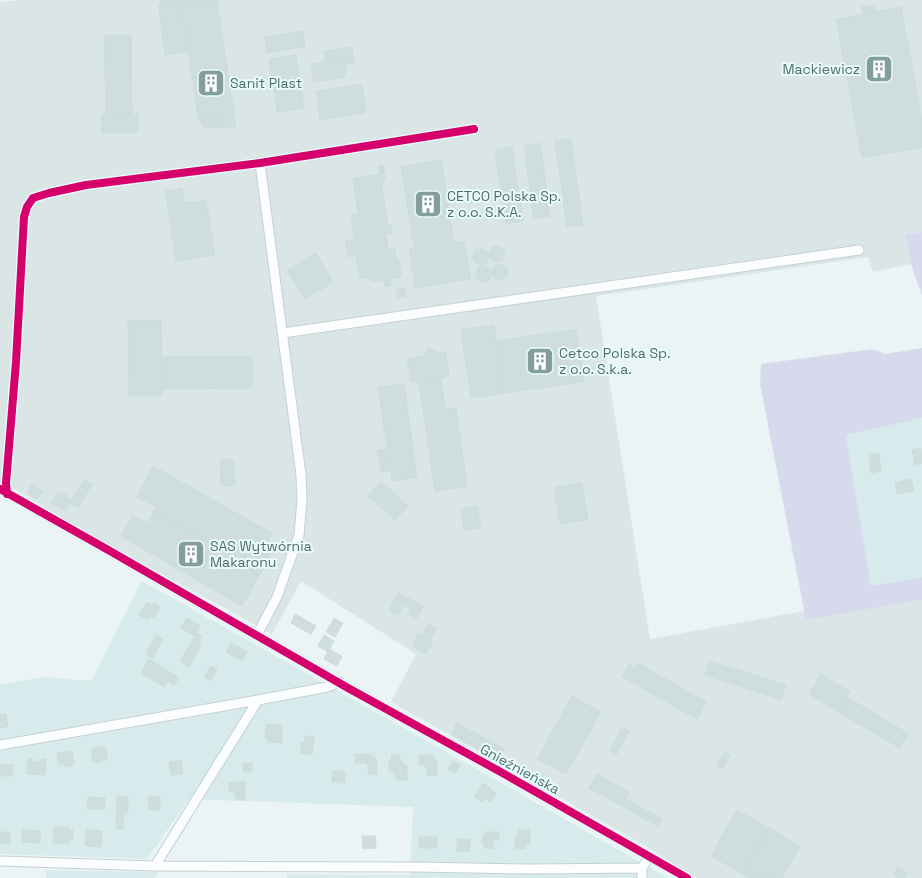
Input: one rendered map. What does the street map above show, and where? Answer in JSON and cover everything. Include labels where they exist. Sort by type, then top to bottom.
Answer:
[{"type":"street","points":[[4,491],[16,362],[24,218],[33,198],[86,185],[260,162],[474,129]]},
{"type":"street","points":[[257,634],[276,597],[299,536],[302,500],[301,475],[260,162]]},
{"type":"street","points":[[283,333],[859,250]]},
{"type":"street","name":"Gnieźnieńska","points":[[4,491],[687,878]]},
{"type":"street","points":[[0,745],[258,700],[327,687],[340,682]]},
{"type":"street","points":[[155,866],[258,700]]},
{"type":"street","points":[[642,878],[642,868],[649,856]]},
{"type":"street","points":[[0,861],[155,866],[642,868]]},
{"type":"shaded area","points":[[20,0],[922,0],[922,232],[905,236],[911,264],[873,272],[868,257],[596,296],[650,639],[804,611],[806,620],[922,600],[922,878],[696,878],[649,848],[391,702],[416,654],[301,581],[272,634],[104,543],[0,480],[0,2]]},
{"type":"shaded area","points":[[922,232],[922,296],[911,264],[905,235]]},
{"type":"shaded area","points":[[922,348],[922,418],[846,435],[871,586],[922,577],[922,600],[806,620],[760,384],[761,364],[873,349],[885,354]]},
{"type":"shaded area","points":[[922,418],[922,577],[871,586],[846,434]]},
{"type":"shaded area","points":[[142,581],[668,878],[287,878],[287,874],[410,875],[413,807],[189,799],[147,859],[0,854],[0,685],[43,677],[91,681]]},
{"type":"shaded area","points":[[46,870],[159,872],[155,878],[46,878]]},
{"type":"building","points":[[160,0],[181,0],[188,52],[165,55],[158,3],[161,3]]},
{"type":"building","name":"Sanit Plast","points":[[181,0],[217,0],[236,126],[224,128],[222,114],[198,118]]},
{"type":"building","points":[[874,5],[875,11],[863,13],[861,7]]},
{"type":"building","name":"Mackiewicz","points":[[901,7],[922,119],[922,147],[862,158],[836,19]]},
{"type":"building","points":[[303,31],[305,47],[267,53],[265,37]]},
{"type":"building","points":[[104,35],[131,35],[132,115],[106,115]]},
{"type":"building","points":[[352,47],[354,63],[345,64],[344,59],[325,62],[324,51]]},
{"type":"building","points":[[296,55],[304,108],[277,112],[269,59]]},
{"type":"building","points":[[344,59],[346,77],[314,82],[311,64]]},
{"type":"building","points":[[362,84],[366,113],[320,120],[316,91]]},
{"type":"building","points":[[138,114],[138,132],[102,133],[102,115]]},
{"type":"building","points":[[222,114],[224,128],[205,128],[198,118]]},
{"type":"building","points":[[571,139],[583,225],[567,227],[555,141]]},
{"type":"building","points":[[540,143],[550,216],[534,219],[524,146]]},
{"type":"building","points":[[512,147],[523,221],[506,224],[495,150]]},
{"type":"building","name":"CETCO Polska Sp. z o.o. S.K.A.","points":[[441,160],[454,242],[464,241],[471,279],[415,288],[409,248],[414,248],[401,167]]},
{"type":"building","points":[[383,165],[386,181],[381,182],[388,226],[391,225],[392,233],[386,234],[388,250],[395,249],[402,277],[390,279],[391,286],[385,287],[383,280],[371,282],[370,278],[360,279],[356,255],[348,257],[345,241],[355,239],[351,215],[358,214],[353,178],[380,174],[378,166]]},
{"type":"building","points":[[182,188],[185,203],[206,200],[215,255],[176,261],[165,191]]},
{"type":"building","points":[[497,246],[505,254],[497,262],[489,254]]},
{"type":"building","points":[[481,249],[487,251],[489,257],[487,263],[481,265],[475,263],[473,257],[475,251]]},
{"type":"building","points":[[316,253],[333,282],[305,299],[287,270]]},
{"type":"building","points":[[500,264],[506,266],[508,272],[506,278],[500,280],[494,278],[492,272],[494,266]]},
{"type":"building","points":[[484,266],[490,268],[492,274],[490,280],[484,282],[478,280],[476,274],[478,268]]},
{"type":"building","points":[[405,288],[406,297],[397,298],[396,290]]},
{"type":"building","points":[[128,320],[161,320],[162,396],[129,396]]},
{"type":"building","points":[[494,325],[504,393],[471,398],[461,330]]},
{"type":"building","name":"Cetco Polska Sp. z o.o. S.k.a.","points":[[576,329],[584,382],[504,393],[496,341]]},
{"type":"building","points":[[429,347],[439,353],[446,352],[449,376],[441,379],[411,382],[407,358],[423,356]]},
{"type":"building","points":[[252,356],[252,388],[162,389],[161,357]]},
{"type":"building","points":[[441,379],[445,409],[456,408],[467,486],[435,491],[419,382]]},
{"type":"building","points":[[404,384],[417,478],[392,481],[378,387]]},
{"type":"building","points":[[921,448],[922,463],[915,465],[912,450]]},
{"type":"building","points":[[387,449],[390,470],[381,472],[377,450]]},
{"type":"building","points":[[879,453],[880,462],[870,463],[869,454]]},
{"type":"building","points":[[233,459],[235,485],[221,486],[220,460]]},
{"type":"building","points":[[880,462],[881,471],[871,473],[870,463]]},
{"type":"building","points":[[153,466],[272,533],[264,549],[271,553],[261,573],[154,511],[156,507],[137,497]]},
{"type":"building","points":[[84,479],[92,484],[78,508],[70,503]]},
{"type":"building","points":[[911,479],[914,491],[897,494],[895,483]]},
{"type":"building","points":[[381,481],[408,506],[395,520],[368,496]]},
{"type":"building","points":[[582,483],[588,520],[560,524],[554,487]]},
{"type":"building","points":[[32,484],[43,491],[37,499],[27,493]]},
{"type":"building","points":[[62,492],[68,495],[66,497],[71,500],[65,511],[51,503],[57,493],[61,495]]},
{"type":"building","points":[[477,506],[481,528],[464,531],[461,509]]},
{"type":"building","name":"SAS Wytwórnia Makaronu","points":[[154,511],[261,573],[242,606],[121,536],[133,515],[147,523]]},
{"type":"building","points":[[398,593],[423,606],[417,618],[408,614],[411,609],[403,605],[398,615],[389,611]]},
{"type":"building","points":[[147,602],[153,606],[154,603],[160,607],[153,618],[150,616],[148,620],[139,615]]},
{"type":"building","points":[[295,614],[316,626],[311,634],[291,623]]},
{"type":"building","points":[[187,618],[200,626],[195,636],[181,628]]},
{"type":"building","points":[[334,618],[343,623],[335,637],[326,632]]},
{"type":"building","points":[[429,624],[437,628],[430,639],[422,635]]},
{"type":"building","points":[[197,633],[202,636],[198,644],[201,645],[189,667],[180,661]]},
{"type":"building","points":[[418,634],[433,642],[426,654],[412,646]]},
{"type":"building","points":[[156,635],[163,639],[153,658],[146,654]]},
{"type":"building","points":[[324,635],[334,641],[328,652],[318,646]]},
{"type":"building","points":[[231,643],[237,646],[231,655],[226,652]]},
{"type":"building","points":[[237,646],[247,652],[242,661],[231,655]]},
{"type":"building","points":[[329,649],[342,656],[337,666],[324,659]]},
{"type":"building","points":[[149,659],[179,678],[174,685],[168,681],[164,687],[141,673]]},
{"type":"building","points":[[710,661],[786,685],[781,700],[705,675]]},
{"type":"building","points":[[638,663],[706,702],[697,719],[628,680]]},
{"type":"building","points":[[629,664],[635,668],[628,680],[622,677]]},
{"type":"building","points":[[211,666],[217,670],[211,681],[204,677]]},
{"type":"building","points":[[821,674],[850,692],[838,712],[809,694]]},
{"type":"building","points":[[572,696],[601,712],[566,774],[537,759]]},
{"type":"building","points":[[847,697],[909,734],[900,748],[838,712]]},
{"type":"building","points":[[6,714],[8,726],[0,728],[0,715]]},
{"type":"building","points":[[457,723],[504,749],[498,760],[451,734]]},
{"type":"building","points":[[266,724],[279,724],[279,726],[282,726],[282,743],[268,742],[268,739],[265,739]]},
{"type":"building","points":[[622,727],[629,731],[616,755],[610,751]]},
{"type":"building","points":[[305,736],[314,736],[312,754],[301,754],[301,743],[305,743]]},
{"type":"building","points":[[96,747],[105,747],[107,760],[101,760],[100,763],[92,762],[92,749],[96,749]]},
{"type":"building","points":[[72,751],[73,766],[65,767],[65,763],[59,765],[57,753]]},
{"type":"building","points":[[725,752],[730,755],[723,769],[717,766]]},
{"type":"building","points":[[355,754],[371,754],[377,760],[377,774],[368,774],[368,766],[365,763],[355,763]]},
{"type":"building","points":[[391,755],[400,755],[400,761],[407,767],[407,780],[396,780],[393,772],[389,771]]},
{"type":"building","points":[[419,755],[432,755],[437,761],[437,775],[427,775],[427,768],[424,765],[419,765]]},
{"type":"building","points":[[28,759],[33,759],[33,762],[41,762],[41,759],[46,759],[45,775],[27,774]]},
{"type":"building","points":[[181,760],[183,774],[171,775],[169,762]]},
{"type":"building","points":[[453,761],[460,765],[455,773],[448,769]]},
{"type":"building","points":[[243,763],[252,763],[252,772],[243,772]]},
{"type":"building","points":[[0,764],[13,765],[12,776],[1,776]]},
{"type":"building","points":[[332,771],[345,771],[345,782],[338,784],[337,782],[332,782]]},
{"type":"building","points":[[597,774],[629,792],[622,806],[589,788]]},
{"type":"building","points":[[229,782],[245,782],[245,800],[236,800],[236,795],[229,791]]},
{"type":"building","points":[[483,783],[496,793],[491,802],[485,798],[483,802],[474,797]]},
{"type":"building","points":[[117,796],[128,797],[128,812],[124,812],[123,829],[116,829]]},
{"type":"building","points":[[160,796],[160,810],[149,810],[148,797]]},
{"type":"building","points":[[88,797],[105,798],[105,809],[87,809]]},
{"type":"building","points":[[626,799],[662,819],[658,826],[622,806]]},
{"type":"building","points":[[737,810],[769,828],[743,874],[711,856]]},
{"type":"building","points":[[54,827],[69,827],[69,830],[73,830],[73,840],[69,840],[68,844],[53,843]]},
{"type":"building","points":[[769,828],[800,846],[782,878],[750,878],[743,874]]},
{"type":"building","points":[[23,830],[40,831],[40,843],[22,842]]},
{"type":"building","points":[[86,830],[102,831],[101,847],[85,846]]},
{"type":"building","points":[[518,830],[530,830],[529,845],[525,845],[525,849],[515,848],[515,837],[518,837]]},
{"type":"building","points":[[0,832],[10,832],[10,844],[0,844]]},
{"type":"building","points":[[485,832],[499,832],[499,840],[493,840],[493,849],[484,848],[484,843],[482,843]]},
{"type":"building","points":[[362,836],[375,836],[376,848],[363,849]]},
{"type":"building","points":[[419,837],[437,837],[437,848],[419,848]]},
{"type":"building","points":[[457,839],[470,839],[470,851],[457,851]]},
{"type":"building","points":[[898,867],[908,873],[905,878],[893,875]]},
{"type":"cycle path","points":[[7,494],[6,483],[16,362],[24,217],[27,207],[33,198],[86,185],[260,163],[474,129]]},
{"type":"cycle path","points":[[0,489],[348,688],[687,878]]},
{"type":"place","name":"Mackiewicz","points":[[879,69]]},
{"type":"place","name":"Sanit Plast","points":[[211,83]]},
{"type":"place","name":"CETCO Polska Sp. z o.o. S.K.A.","points":[[428,204]]},
{"type":"place","name":"Cetco Polska Sp. z o.o. S.k.a.","points":[[540,361]]},
{"type":"place","name":"SAS Wytwórnia Makaronu","points":[[191,554]]}]
